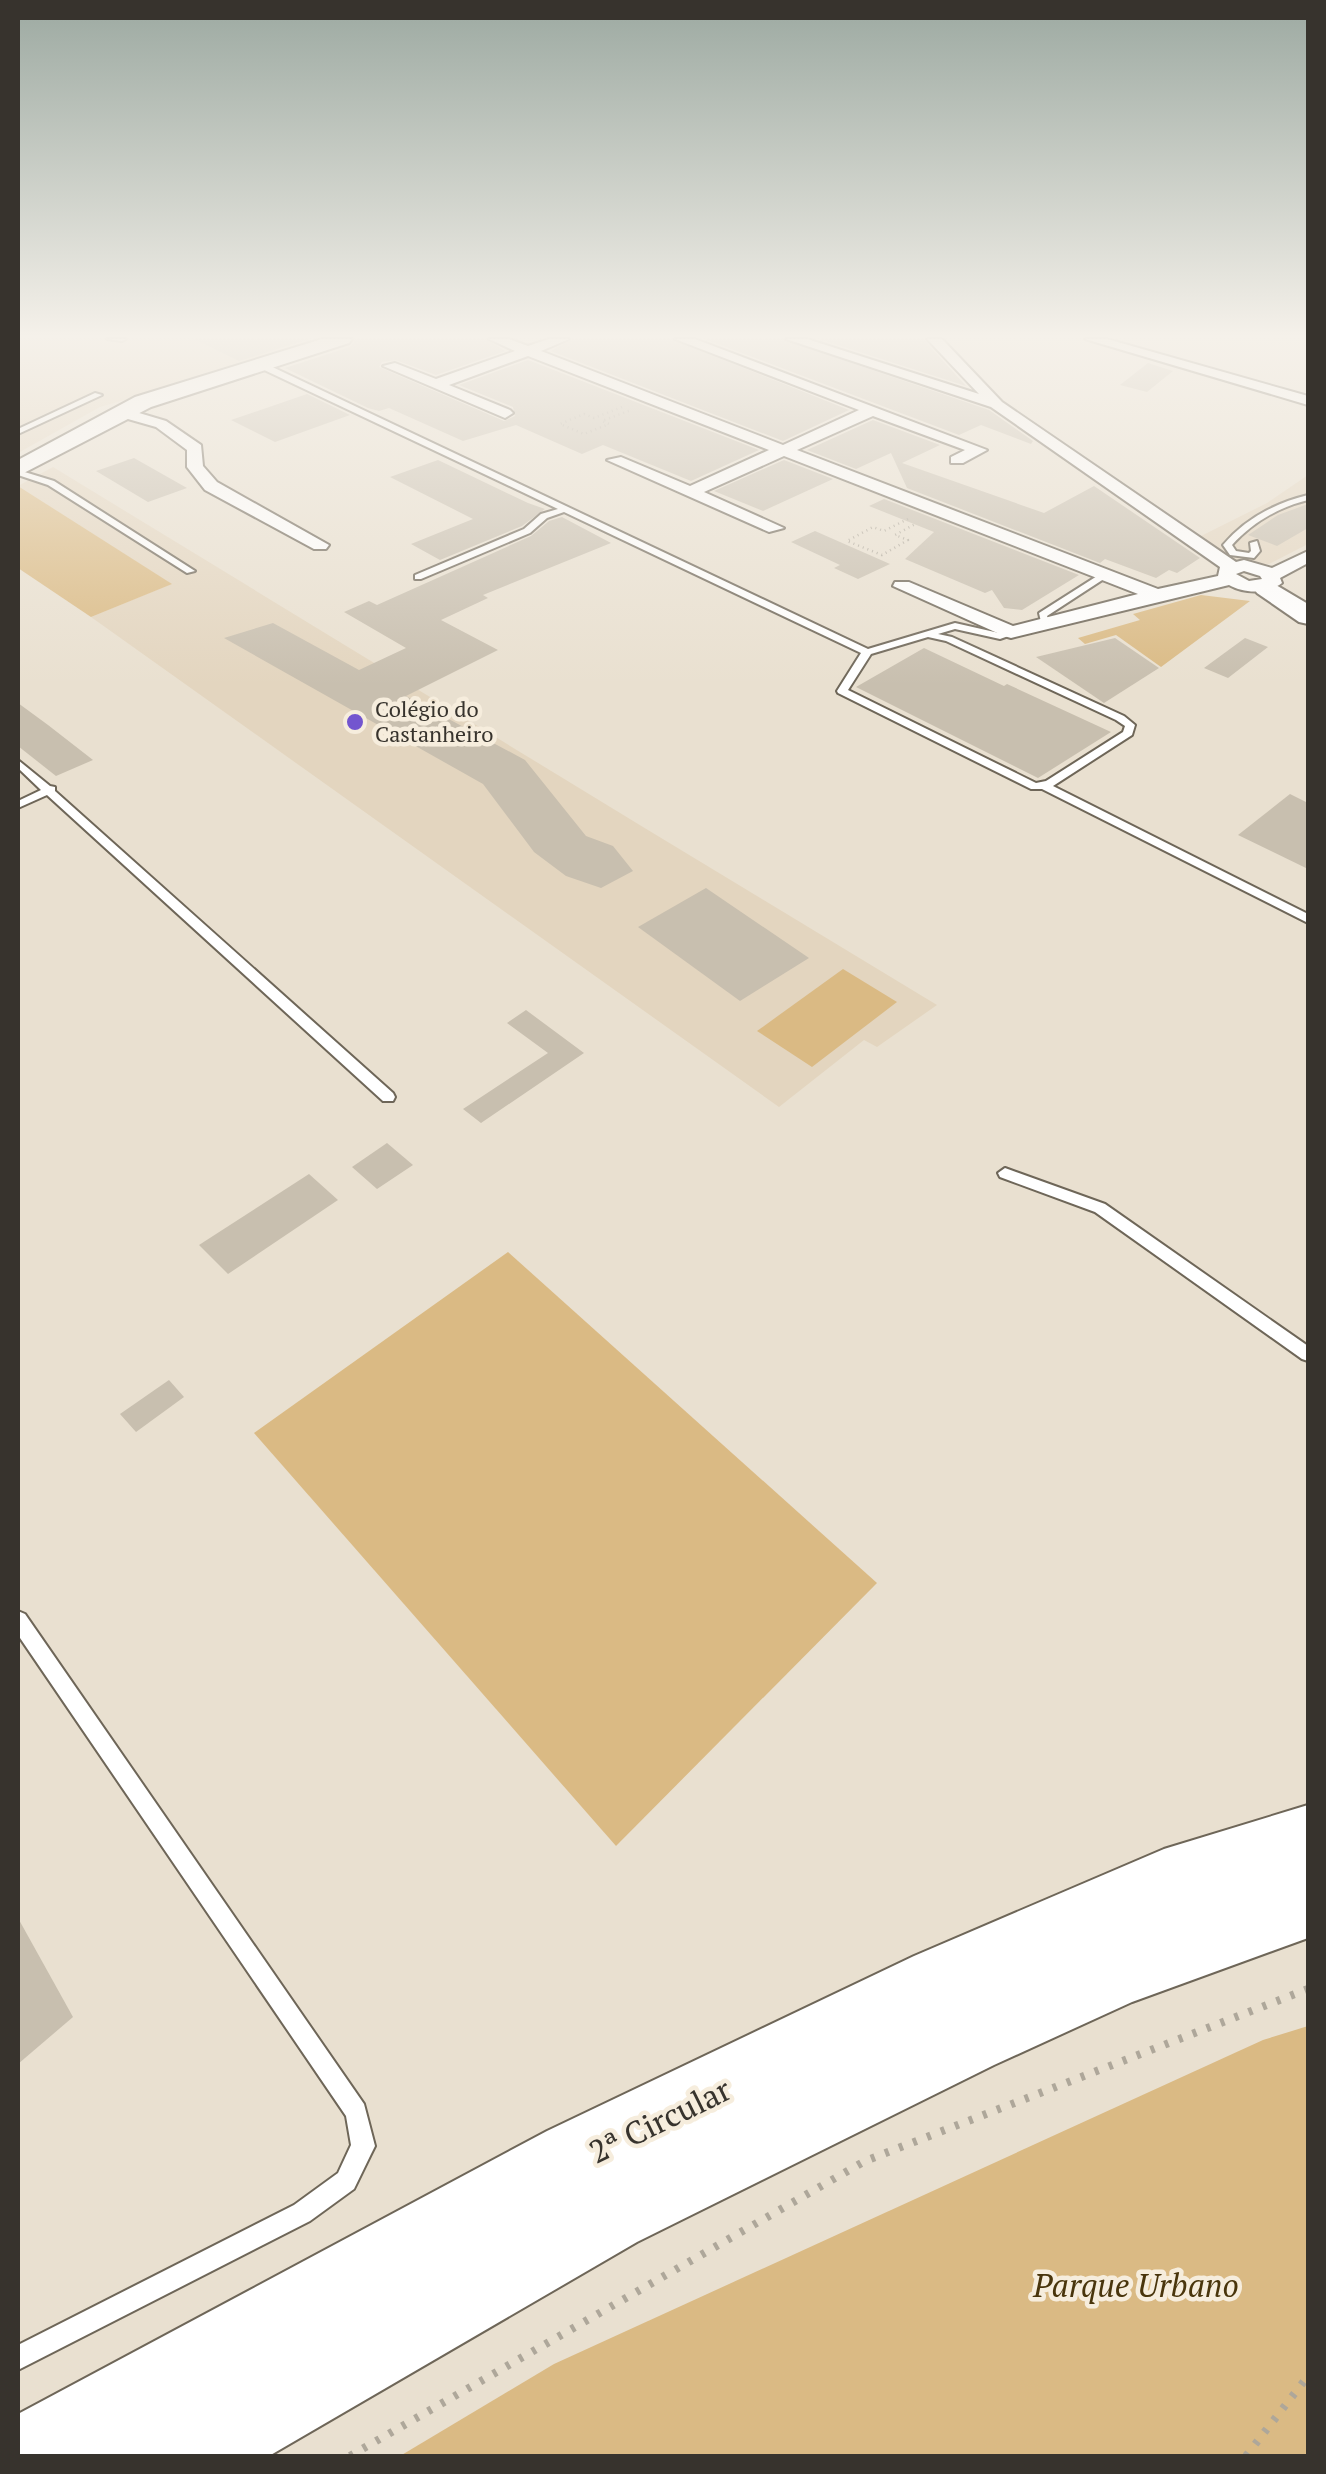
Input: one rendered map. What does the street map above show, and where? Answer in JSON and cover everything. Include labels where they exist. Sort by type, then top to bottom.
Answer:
[{"type":"highway","name":"2ª Circular","points":[[36,2456],[577,2162],[907,2000],[1164,1887],[1308,1842]]},
{"type":"highway","name":"2ª Circular","points":[[179,2456],[606,2210],[947,2045],[1120,1967],[1308,1900]]},
{"type":"main road","points":[[18,471],[46,454]]},
{"type":"main road","points":[[1269,581],[1308,616]]},
{"type":"street","points":[[195,454],[195,467],[210,486],[320,545]]},
{"type":"street","points":[[690,492],[772,454]]},
{"type":"street","points":[[798,454],[1157,595]]},
{"type":"street","points":[[957,460],[969,454]]},
{"type":"street","points":[[1064,454],[1246,586],[1269,581],[1308,556]]},
{"type":"street","points":[[615,460],[775,528]]},
{"type":"street","points":[[902,586],[1011,632],[1231,573]]},
{"type":"lane","points":[[450,454],[867,652],[932,636],[955,626],[1000,636],[1011,632]]},
{"type":"lane","points":[[18,471],[51,483],[190,571]]},
{"type":"lane","points":[[1254,543],[1256,551],[1251,556],[1233,553],[1227,546],[1240,531],[1294,501],[1308,498]]},
{"type":"lane","points":[[418,577],[528,531],[544,516],[565,509]]},
{"type":"lane","points":[[1045,624],[1042,615],[1108,573]]},
{"type":"lane","points":[[867,652],[842,691],[1018,782],[1043,785],[1128,733],[1130,725],[949,639],[932,636]]},
{"type":"lane","points":[[18,763],[388,1097]]},
{"type":"lane","points":[[1043,785],[1308,920]]},
{"type":"lane","points":[[18,805],[51,789]]},
{"type":"lane","points":[[1005,1173],[1100,1208],[1308,1354]]},
{"type":"lane","points":[[18,1620],[356,2112],[363,2146],[346,2181],[302,2213],[18,2358]]},
{"type":"path","points":[[938,508],[895,535],[908,540],[882,555],[847,540],[873,527],[884,531],[938,508]]},
{"type":"path","points":[[350,2456],[865,2161],[1308,1989]]},
{"type":"path","points":[[1246,2456],[1308,2376]]},
{"type":"shaded area","name":"Colégio do Castanheiro","points":[[53,467],[937,1005],[877,1047],[864,1040],[779,1107],[91,617],[171,584],[18,486]]},
{"type":"shaded area","points":[[1308,475],[1308,544],[1269,564],[1246,563],[1232,560],[1197,538],[1267,503]]},
{"type":"green space","points":[[18,486],[172,584],[91,617],[18,568]]},
{"type":"green space","points":[[1201,595],[1250,601],[1161,667],[1116,635],[1085,644],[1078,638],[1140,620],[1133,614]]},
{"type":"green space","points":[[843,969],[897,1002],[812,1067],[757,1031]]},
{"type":"green space","points":[[508,1252],[877,1583],[616,1846],[254,1433]]},
{"type":"green space","name":"Parque Urbano","points":[[1308,2026],[1308,2456],[400,2456],[554,2364],[1263,2040]]},
{"type":"building","points":[[626,454],[749,454],[691,481]]},
{"type":"building","points":[[818,454],[888,454],[856,469]]},
{"type":"building","points":[[892,454],[920,454],[902,463],[1044,513],[1094,486],[1200,558],[1177,573],[1169,570],[1156,578],[1105,559],[1100,563],[907,488]]},
{"type":"building","points":[[134,458],[187,488],[148,502],[96,471]]},
{"type":"building","points":[[438,460],[545,509],[522,526],[440,560],[411,544],[473,519],[390,477]]},
{"type":"building","points":[[784,460],[833,479],[763,511],[714,491]]},
{"type":"building","points":[[884,499],[1079,575],[1022,610],[1004,608],[992,590],[985,593],[905,559],[934,532],[869,506]]},
{"type":"building","points":[[1308,504],[1308,528],[1277,546],[1248,535],[1278,515]]},
{"type":"building","points":[[562,517],[611,543],[483,595],[488,598],[441,620],[498,650],[406,696],[525,760],[586,836],[613,846],[633,871],[601,888],[566,876],[534,852],[483,784],[224,638],[273,623],[359,670],[406,648],[344,612],[369,601],[377,605],[531,536],[549,521]]},
{"type":"building","points":[[815,531],[890,564],[858,579],[834,568],[840,565],[791,542]]},
{"type":"building","points":[[1115,638],[1159,668],[1104,703],[1036,657]]},
{"type":"building","points":[[1245,638],[1268,647],[1228,678],[1204,668]]},
{"type":"building","points":[[924,648],[1111,732],[1038,778],[856,687]]},
{"type":"building","points":[[18,703],[93,760],[56,776],[18,746]]},
{"type":"building","points":[[1290,794],[1308,803],[1308,869],[1238,835]]},
{"type":"building","points":[[706,888],[809,958],[740,1001],[638,927]]},
{"type":"building","points":[[526,1010],[584,1053],[481,1123],[463,1109],[548,1053],[507,1023]]},
{"type":"building","points":[[387,1143],[413,1165],[377,1189],[352,1167]]},
{"type":"building","points":[[309,1174],[338,1200],[228,1274],[199,1245]]},
{"type":"building","points":[[169,1380],[184,1397],[136,1432],[120,1414]]},
{"type":"building","points":[[18,1918],[73,2017],[18,2064]]},
{"type":"place","name":"Colégio do Castanheiro","points":[[355,722]]}]
